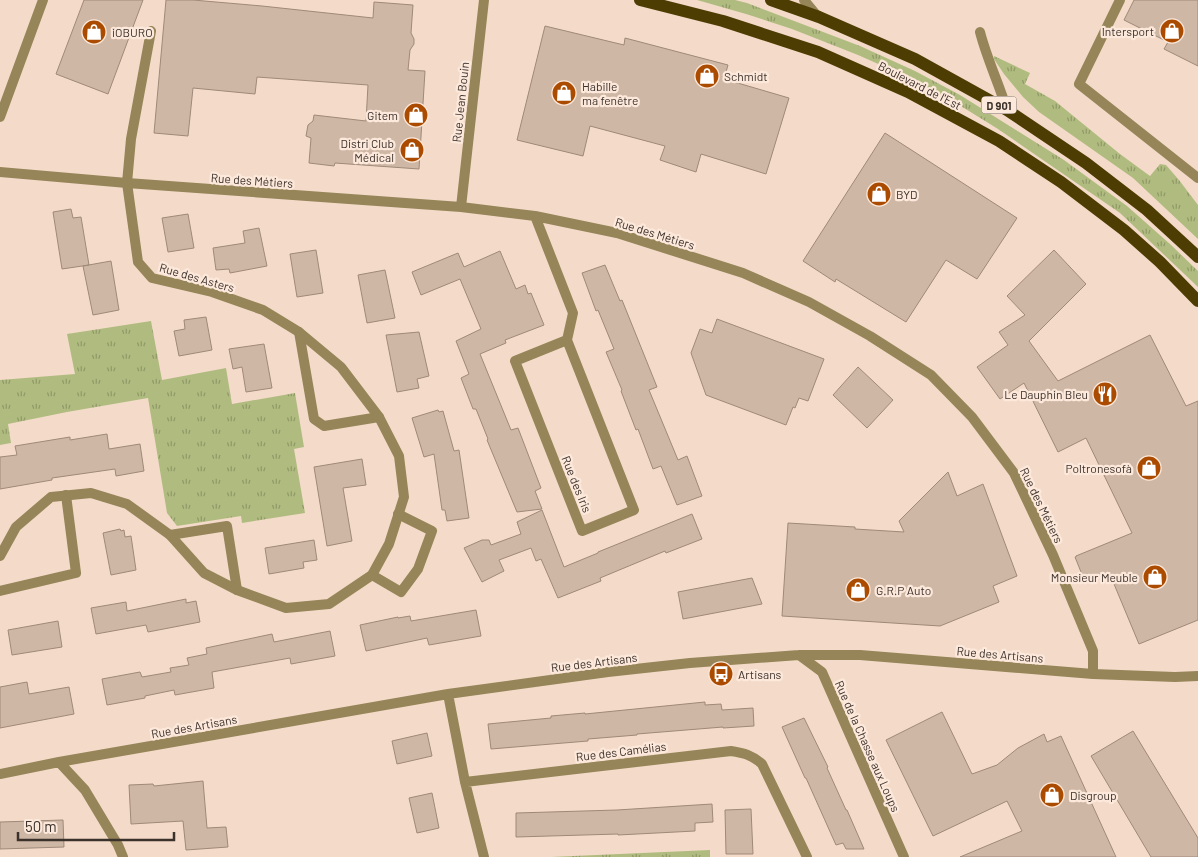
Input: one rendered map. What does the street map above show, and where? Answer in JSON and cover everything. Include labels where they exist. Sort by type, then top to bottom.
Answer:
[{"type":"main road","name":"Boulevard de l'Est","points":[[640,0],[723,20],[818,52],[908,92],[999,141],[1061,182],[1124,230],[1160,262],[1198,301]]},
{"type":"main road","name":"Boulevard de l'Est","points":[[771,0],[818,17],[915,59],[1008,110],[1094,169],[1146,210],[1198,257]]},
{"type":"street","points":[[0,117],[43,0]]},
{"type":"street","name":"Rue Jean Bouin","points":[[461,207],[484,0]]},
{"type":"street","points":[[804,0],[818,17]]},
{"type":"street","points":[[1120,0],[1079,84],[1198,178]]},
{"type":"street","name":"Rue des Asters","points":[[0,556],[16,527],[52,497],[91,493],[127,504],[170,535],[204,573],[237,590],[286,608],[329,604],[372,575],[389,544],[404,497],[399,456],[379,417],[341,367],[298,332],[263,310],[212,292],[152,278],[138,262],[127,183],[131,139],[151,31]]},
{"type":"street","points":[[980,32],[986,54],[1008,110]]},
{"type":"street","name":"Rue des Métiers","points":[[0,172],[461,207],[535,216],[616,233],[743,273],[809,302],[870,336],[931,374],[972,417],[1014,473],[1053,555],[1093,651],[1093,674]]},
{"type":"street","points":[[535,216],[573,313],[567,340]]},
{"type":"street","points":[[298,332],[314,420],[324,426],[379,417]]},
{"type":"street","name":"Rue des Iris","points":[[567,340],[634,510],[582,530],[515,361],[567,340]]},
{"type":"street","points":[[0,591],[76,573],[66,495]]},
{"type":"street","points":[[372,575],[401,592],[418,570],[432,531],[398,514]]},
{"type":"street","points":[[170,535],[227,526],[237,590]]},
{"type":"street","name":"Rue des Artisans","points":[[0,774],[448,694],[690,663],[799,655],[860,654],[1093,674],[1198,676]]},
{"type":"street","name":"Rue de la Chasse aux Loups","points":[[799,655],[822,672],[904,857]]},
{"type":"street","points":[[448,694],[465,782],[484,857]]},
{"type":"street","name":"Rue des Camélias","points":[[465,782],[731,751],[746,753],[762,764],[807,857]]},
{"type":"street","points":[[59,762],[85,790],[118,845],[122,857]]},
{"type":"green space","points":[[697,0],[735,0],[747,3],[860,46],[915,71],[960,95],[1064,160],[1127,206],[1198,271],[1198,287],[1120,213],[998,129],[956,103],[912,79],[858,55],[792,29]]},
{"type":"green space","points":[[994,56],[1030,73],[1025,84],[1055,101],[1150,176],[1160,164],[1166,165],[1198,205],[1198,239],[1133,178],[1039,112],[1023,97],[1004,74]]},
{"type":"green space","points":[[151,321],[162,380],[226,368],[232,404],[295,393],[304,447],[294,449],[305,513],[242,523],[241,516],[177,526],[167,513],[148,398],[8,424],[11,443],[0,445],[0,380],[75,374],[67,334]]},
{"type":"green space","points":[[710,850],[710,857],[551,857]]},
{"type":"building","points":[[84,0],[143,0],[108,94],[56,74]]},
{"type":"building","points":[[166,0],[193,0],[262,6],[373,18],[374,2],[413,5],[411,33],[414,44],[410,50],[408,70],[425,71],[419,169],[335,163],[334,166],[309,163],[311,138],[306,136],[308,125],[313,121],[314,115],[366,121],[368,85],[257,77],[255,94],[193,88],[188,136],[154,133]]},
{"type":"building","name":"Intersport","points":[[1134,0],[1198,0],[1198,66],[1164,49],[1168,42],[1124,20]]},
{"type":"building","points":[[545,26],[624,45],[625,38],[728,65],[724,79],[789,98],[766,174],[701,154],[696,172],[660,160],[665,146],[590,126],[583,156],[517,140]]},
{"type":"building","points":[[885,133],[1017,218],[977,279],[946,260],[906,322],[836,279],[835,282],[803,261]]},
{"type":"building","points":[[71,209],[73,218],[81,217],[89,265],[62,269],[53,212]]},
{"type":"building","points":[[188,214],[194,248],[168,252],[162,218]]},
{"type":"building","points":[[259,228],[267,266],[230,273],[229,269],[216,270],[213,248],[245,243],[243,231]]},
{"type":"building","points":[[316,250],[323,293],[297,297],[290,254]]},
{"type":"building","points":[[1054,250],[1086,284],[1029,341],[1058,381],[1150,335],[1186,406],[1198,401],[1198,620],[1139,644],[1109,572],[1085,582],[1075,557],[1132,533],[1086,438],[1058,452],[1024,383],[1000,399],[977,367],[1008,345],[999,332],[1025,315],[1007,296]]},
{"type":"building","points":[[500,251],[516,289],[525,285],[528,294],[531,293],[544,325],[505,340],[506,343],[480,354],[511,430],[518,428],[541,488],[535,491],[542,509],[517,512],[476,409],[473,409],[461,378],[469,374],[456,341],[481,329],[460,279],[421,295],[412,272],[458,253],[464,267]]},
{"type":"building","points":[[111,261],[119,310],[93,315],[83,266]]},
{"type":"building","points":[[605,265],[620,301],[622,300],[657,387],[649,390],[678,460],[687,456],[702,496],[677,505],[661,466],[653,469],[638,429],[636,430],[606,352],[614,349],[598,310],[596,311],[582,273]]},
{"type":"building","points":[[385,270],[395,318],[367,323],[358,275]]},
{"type":"building","points":[[206,317],[212,350],[179,356],[174,331],[185,329],[184,320]]},
{"type":"building","points":[[717,319],[824,359],[808,401],[799,398],[795,408],[793,407],[786,425],[706,395],[691,353],[700,329],[712,333]]},
{"type":"building","points":[[419,332],[429,376],[417,379],[419,388],[397,392],[386,335]]},
{"type":"building","points":[[264,344],[272,388],[246,392],[242,367],[233,369],[229,349]]},
{"type":"building","points":[[858,367],[893,400],[867,428],[833,395]]},
{"type":"building","points":[[438,410],[439,412],[443,411],[454,451],[459,450],[469,518],[447,521],[445,510],[442,510],[434,454],[424,457],[412,418]]},
{"type":"building","points":[[107,434],[109,449],[140,444],[144,471],[116,476],[115,469],[52,478],[52,480],[0,489],[0,457],[17,455],[15,446],[70,437],[70,440]]},
{"type":"building","points":[[362,459],[366,485],[343,488],[352,541],[327,546],[314,467]]},
{"type":"building","points":[[948,472],[957,496],[983,484],[1017,576],[993,586],[999,602],[940,626],[782,616],[788,523],[904,532],[899,521]]},
{"type":"building","points":[[542,510],[564,567],[692,514],[702,539],[666,553],[665,551],[600,578],[601,581],[558,598],[541,559],[536,561],[531,548],[499,560],[504,571],[482,582],[464,548],[482,540],[489,540],[491,545],[521,534],[517,522]]},
{"type":"building","points":[[120,529],[121,531],[124,530],[125,537],[131,536],[136,570],[111,575],[103,533]]},
{"type":"building","points":[[314,540],[317,560],[303,562],[304,568],[269,574],[265,548]]},
{"type":"building","points":[[752,578],[762,604],[683,619],[678,592]]},
{"type":"building","points":[[186,599],[186,603],[196,601],[200,622],[148,632],[146,625],[96,634],[91,608],[126,602],[127,611]]},
{"type":"building","points":[[476,610],[481,636],[429,645],[427,638],[366,651],[360,625],[398,617],[410,616],[411,621]]},
{"type":"building","points":[[58,621],[62,647],[12,655],[8,630]]},
{"type":"building","points":[[330,631],[335,656],[291,664],[290,658],[212,672],[214,688],[175,695],[174,690],[107,705],[102,679],[140,672],[142,677],[171,672],[170,668],[189,665],[187,658],[207,654],[206,648],[272,634],[274,642]]},
{"type":"building","points":[[27,682],[29,694],[69,687],[74,714],[0,728],[0,687]]},
{"type":"building","points":[[705,702],[705,705],[721,704],[722,710],[753,708],[754,726],[637,734],[588,739],[588,741],[491,749],[488,724],[551,718],[551,716]]},
{"type":"building","points":[[942,712],[972,774],[997,765],[1018,748],[1044,734],[1047,742],[1061,736],[1116,857],[960,857],[1022,831],[1007,801],[933,836],[886,740]]},
{"type":"building","points":[[804,718],[864,849],[846,849],[843,843],[836,845],[805,778],[782,727]]},
{"type":"building","points":[[1133,731],[1198,838],[1198,857],[1151,857],[1091,756]]},
{"type":"building","points":[[427,733],[432,756],[397,764],[392,741]]},
{"type":"building","points":[[203,781],[207,828],[226,827],[228,847],[186,850],[183,821],[131,824],[129,785],[153,784],[154,786]]},
{"type":"building","points":[[432,793],[439,828],[417,833],[409,798]]},
{"type":"building","points":[[712,804],[713,822],[695,823],[695,831],[516,837],[516,813],[617,810]]},
{"type":"building","points":[[751,809],[753,854],[726,854],[725,810]]},
{"type":"building","points":[[63,820],[64,847],[0,849],[0,822]]},
{"type":"place","name":"Intersport","points":[[1172,31]]},
{"type":"place","name":"iOBURO","points":[[94,32]]},
{"type":"place","name":"Schmidt","points":[[707,76]]},
{"type":"place","name":"Habille ma fenêtre","points":[[564,93]]},
{"type":"place","name":"Gitem","points":[[416,115]]},
{"type":"place","name":"Distri Club Médical","points":[[412,150]]},
{"type":"place","name":"BYD","points":[[879,194]]},
{"type":"place","name":"Le Dauphin Bleu","points":[[1105,394]]},
{"type":"place","name":"Poltronesofà","points":[[1149,468]]},
{"type":"place","name":"Monsieur Meuble","points":[[1155,577]]},
{"type":"place","name":"G.R.P Auto","points":[[858,590]]},
{"type":"place","name":"Artisans","points":[[721,674]]},
{"type":"place","name":"Disgroup","points":[[1052,795]]}]
